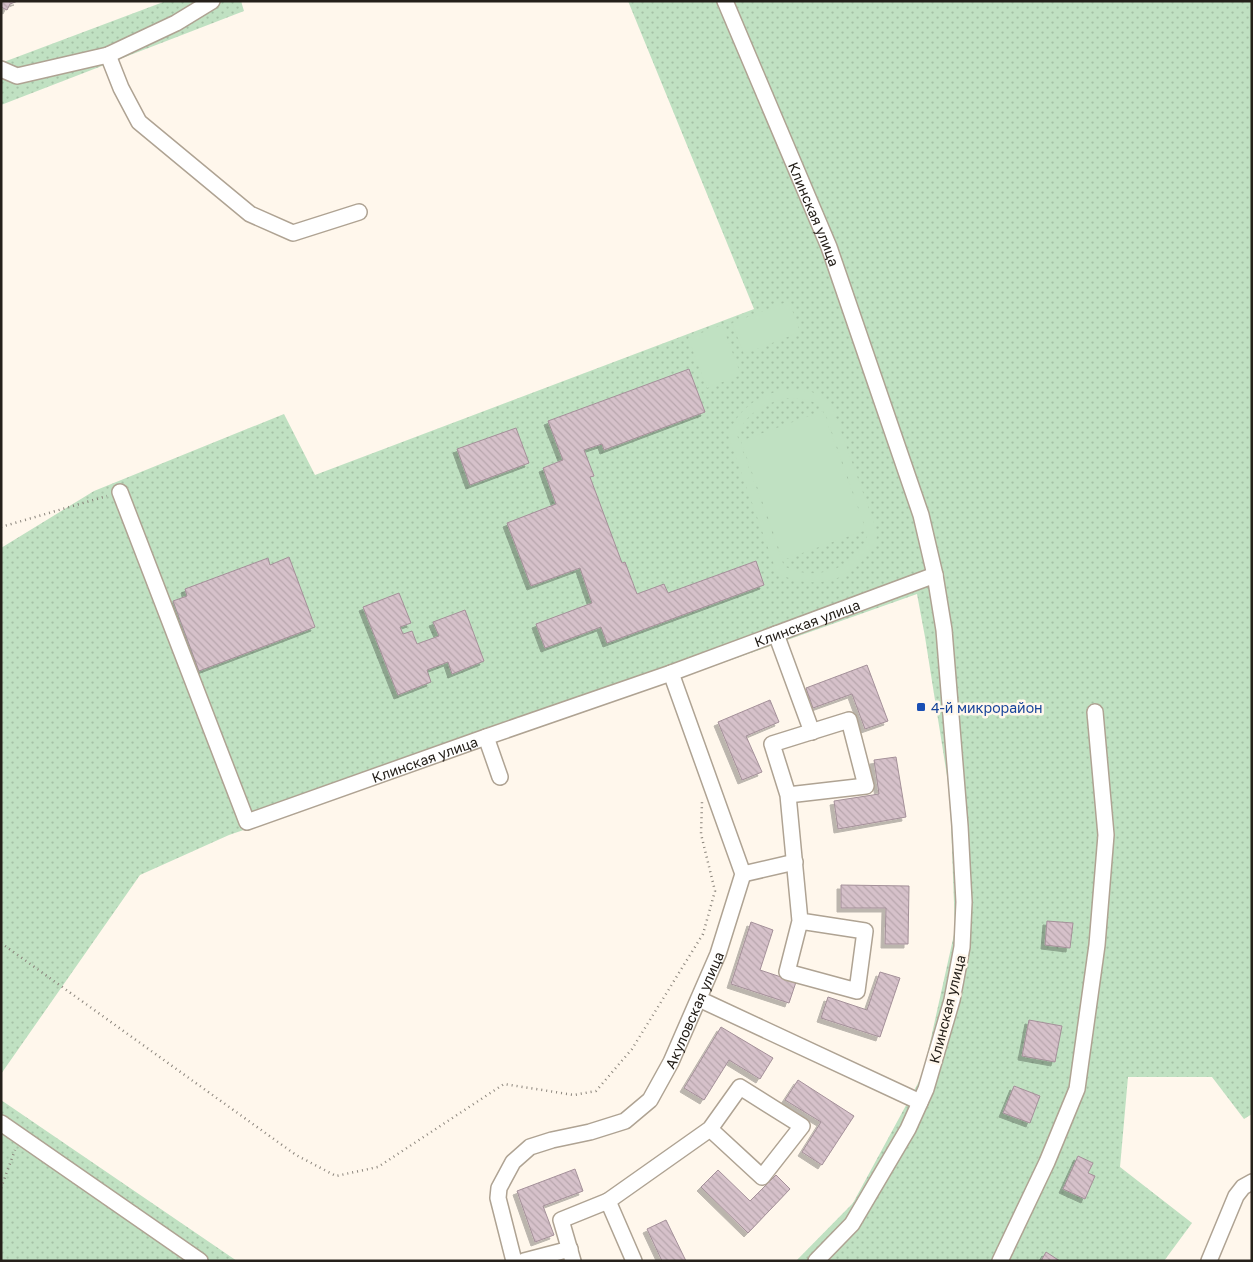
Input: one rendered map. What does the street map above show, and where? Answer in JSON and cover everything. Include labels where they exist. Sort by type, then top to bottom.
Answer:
[{"type":"street","points":[[1,68],[17,76],[108,55],[176,23],[212,1]]},
{"type":"street","name":"Клинская улица","points":[[725,1],[829,247],[921,515],[935,574],[944,630],[960,826],[964,902],[962,947],[952,1000],[926,1089],[908,1129],[852,1224],[816,1261]]},
{"type":"street","points":[[108,55],[121,88],[139,122],[250,214],[293,233],[359,212]]},
{"type":"street","name":"Клинская улица","points":[[120,492],[247,822],[671,673],[935,574]]},
{"type":"street","points":[[776,634],[812,732]]},
{"type":"street","points":[[671,673],[743,874],[796,862]]},
{"type":"street","points":[[1000,1261],[1047,1162],[1077,1089],[1097,945],[1106,835],[1095,712]]},
{"type":"street","points":[[788,795],[866,786],[849,720],[772,744],[788,795],[796,862],[800,921],[787,972],[857,991],[865,931],[800,921]]},
{"type":"street","points":[[486,737],[500,777]]},
{"type":"street","name":"Акуловская улица","points":[[514,1261],[498,1198],[499,1188],[513,1162],[530,1147],[590,1132],[624,1121],[650,1100],[670,1062],[718,954],[743,874]]},
{"type":"street","points":[[699,999],[920,1102]]},
{"type":"street","points":[[524,1261],[572,1255],[561,1220],[608,1201],[710,1129],[740,1087],[802,1126],[762,1177],[710,1129]]},
{"type":"street","points":[[1,1123],[200,1261]]},
{"type":"street","points":[[1209,1261],[1236,1196],[1243,1187],[1252,1182]]},
{"type":"street","points":[[608,1201],[634,1261]]},
{"type":"path","points":[[1,527],[120,492]]},
{"type":"path","points":[[1,944],[296,1155],[336,1176],[378,1167],[504,1084],[574,1096],[596,1091],[632,1049],[703,934],[715,891],[701,834],[702,798]]},
{"type":"path","points":[[1,1188],[19,1136]]},
{"type":"green space","points":[[166,1],[241,1],[244,11],[1,105],[1,63]]},
{"type":"green space","points":[[628,1],[1252,1],[1252,1114],[1244,1119],[1212,1077],[1128,1077],[1120,1167],[1192,1223],[1164,1261],[796,1261],[853,1203],[923,1074],[955,930],[950,795],[917,594],[229,835],[140,875],[1,1074],[1,548],[94,491],[284,414],[315,475],[754,309]]},
{"type":"green space","points":[[789,301],[800,332],[744,354],[732,323]]},
{"type":"green space","points":[[722,325],[741,375],[707,388],[688,338]]},
{"type":"green space","points":[[788,389],[812,392],[830,401],[878,534],[871,549],[850,572],[823,582],[792,579],[777,573],[728,435],[732,425],[744,410],[759,399]],"holes":[[[789,398],[809,400],[823,407],[868,534],[854,556],[833,570],[821,573],[796,571],[784,566],[737,435],[751,415],[772,402]]]},
{"type":"green space","points":[[823,411],[866,530],[783,560],[741,441]]},
{"type":"green space","points":[[1,1100],[237,1261],[1,1261]]},
{"type":"building","points":[[1,1],[18,1],[10,4],[7,10],[1,7]]},
{"type":"building","points":[[689,369],[705,412],[604,450],[602,444],[584,450],[594,476],[590,477],[622,563],[625,562],[637,594],[664,584],[668,593],[756,561],[764,585],[607,643],[601,627],[545,648],[536,624],[592,603],[580,568],[531,586],[507,523],[556,504],[543,468],[563,460],[548,421]]},
{"type":"building","points":[[516,428],[529,463],[470,485],[457,449]]},
{"type":"building","points":[[289,557],[315,627],[199,671],[173,601],[187,596],[185,589],[268,558],[270,565]]},
{"type":"building","points":[[399,593],[411,623],[400,627],[403,634],[412,631],[417,644],[439,636],[433,622],[465,610],[484,661],[452,674],[448,662],[427,670],[431,682],[398,695],[363,607]]},
{"type":"building","points":[[867,665],[888,721],[865,729],[852,694],[813,708],[806,688]]},
{"type":"building","points":[[770,700],[779,722],[746,736],[762,772],[742,780],[718,722]]},
{"type":"building","points":[[896,757],[906,817],[838,829],[834,801],[879,794],[874,760]]},
{"type":"building","points":[[841,885],[909,886],[908,944],[885,944],[886,908],[841,908]]},
{"type":"building","points":[[1047,921],[1073,923],[1070,948],[1045,945]]},
{"type":"building","points":[[751,922],[773,930],[760,970],[796,982],[789,1003],[731,984]]},
{"type":"building","points":[[880,972],[900,978],[880,1037],[821,1018],[828,997],[867,1010]]},
{"type":"building","points":[[1029,1020],[1062,1026],[1055,1062],[1022,1056]]},
{"type":"building","points":[[721,1027],[773,1058],[760,1079],[729,1060],[704,1100],[684,1088]]},
{"type":"building","points":[[798,1080],[854,1116],[822,1165],[802,1152],[821,1122],[785,1100]]},
{"type":"building","points":[[1014,1086],[1040,1096],[1030,1123],[1003,1113]]},
{"type":"building","points":[[1078,1156],[1093,1163],[1088,1173],[1095,1176],[1085,1199],[1063,1189]]},
{"type":"building","points":[[575,1169],[583,1191],[543,1206],[554,1235],[535,1242],[517,1191]]},
{"type":"building","points":[[718,1170],[750,1201],[776,1175],[790,1189],[748,1233],[701,1187]]},
{"type":"building","points":[[666,1220],[686,1261],[662,1261],[647,1229]]},
{"type":"building","points":[[1046,1252],[1060,1261],[1041,1261]]},
{"type":"place","name":"4-й микрорайон","points":[[921,707]]}]
